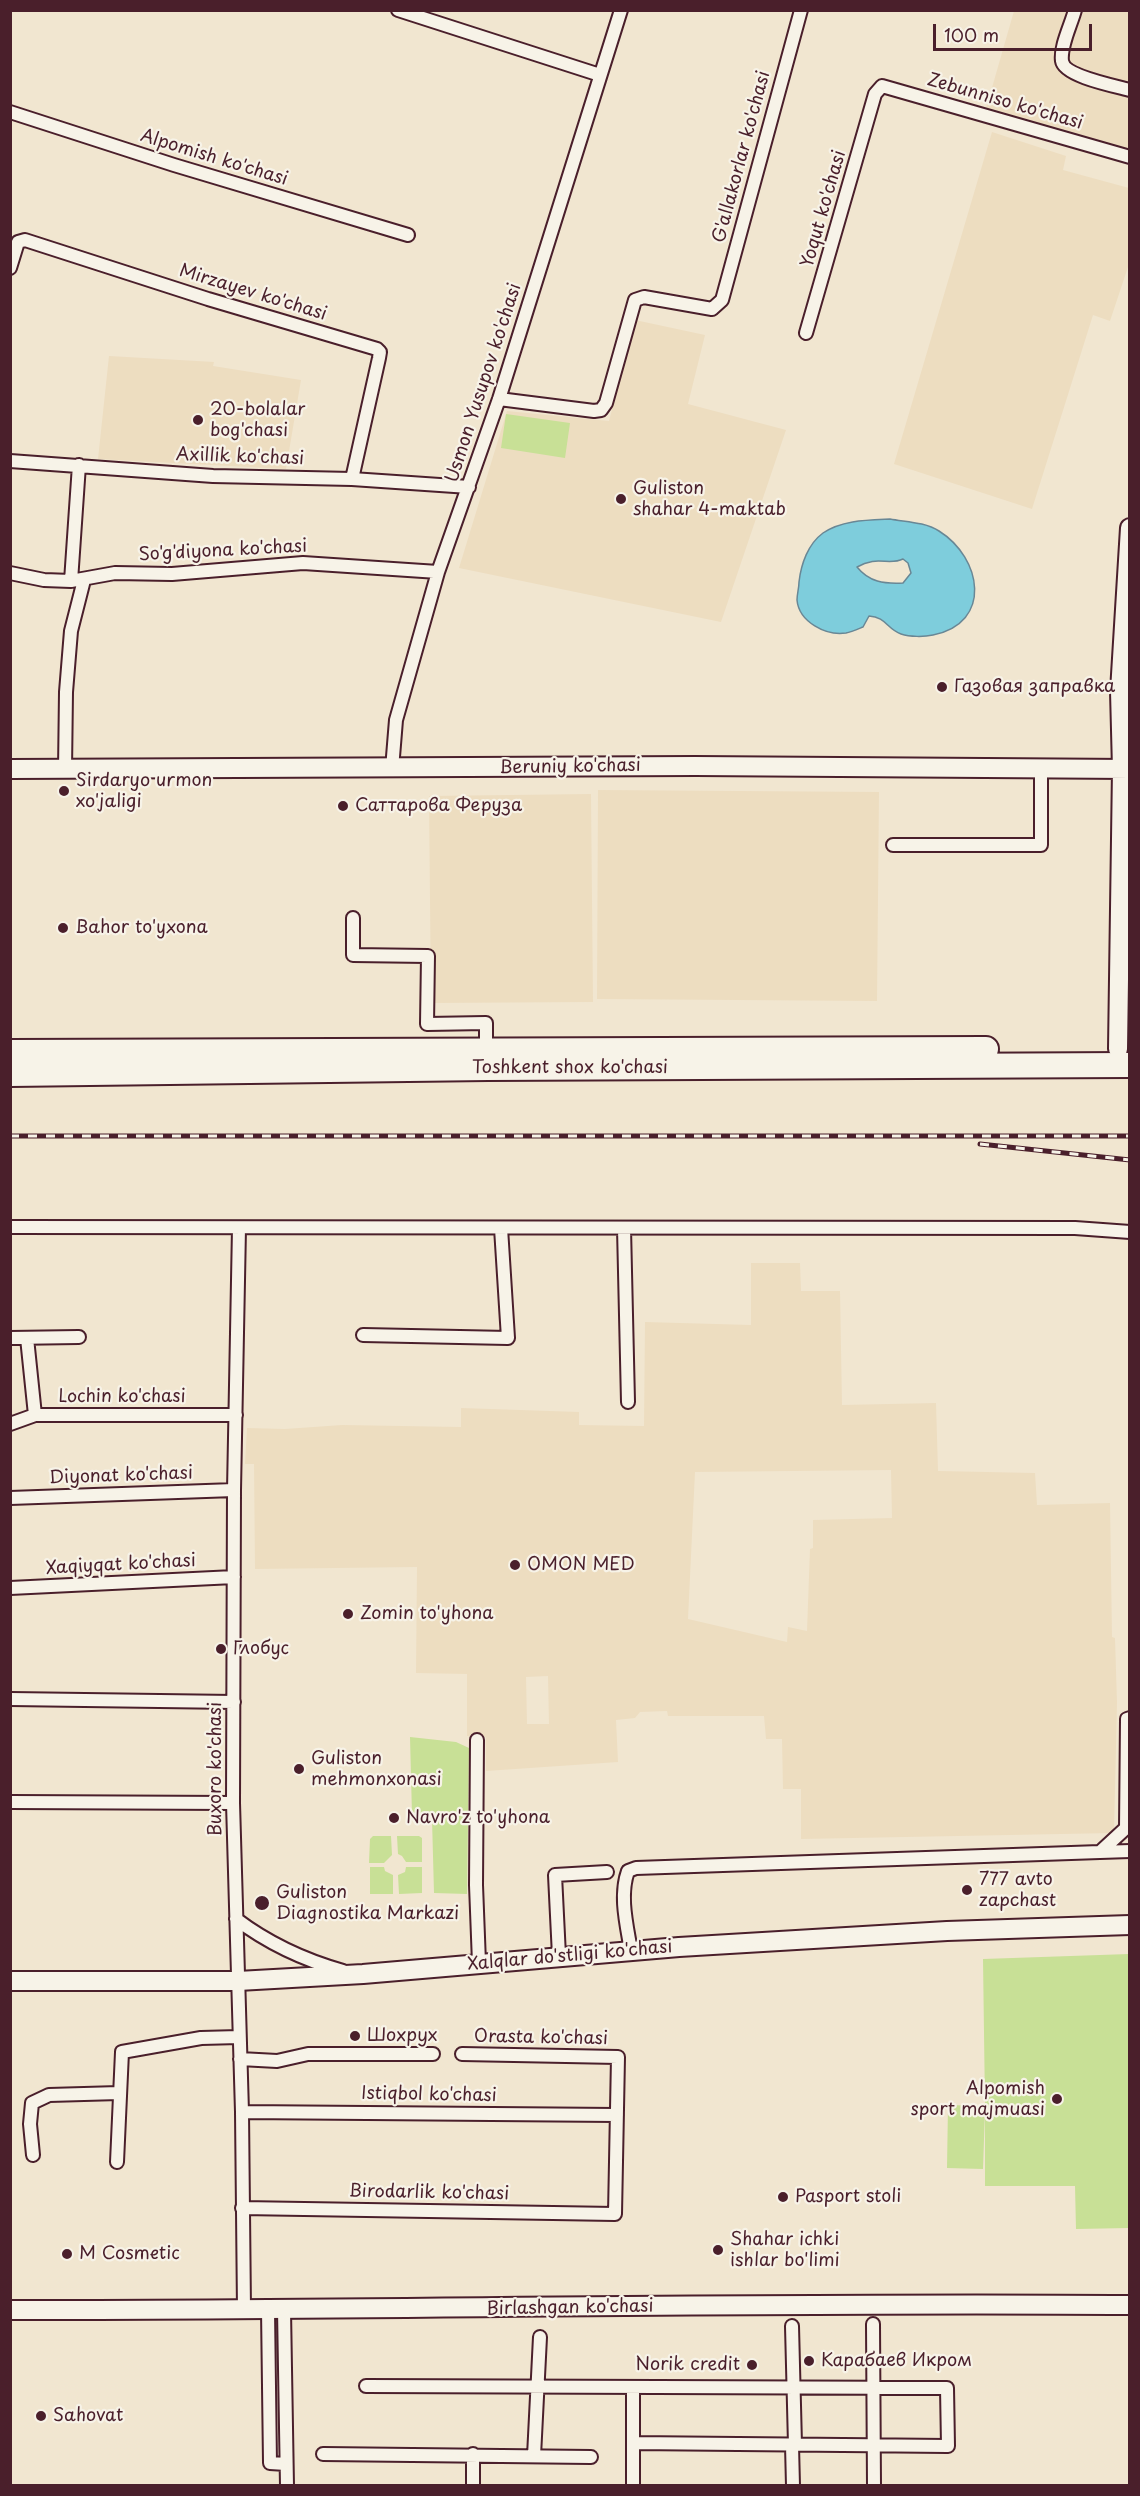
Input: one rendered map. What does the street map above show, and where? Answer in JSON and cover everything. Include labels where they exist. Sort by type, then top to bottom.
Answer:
[{"type":"highway","name":"Toshkent shox ko'chasi","points":[[10,1053],[486,1049],[860,1058]]},
{"type":"highway","name":"Toshkent shox ko'chasi","points":[[10,1074],[499,1068],[860,1058],[1126,1055]]},
{"type":"street","points":[[398,10],[600,75]]},
{"type":"street","name":"Usmon Yusupov ko'chasi","points":[[392,769],[396,720],[438,572],[499,399],[621,10]]},
{"type":"street","name":"G'allakorlar ko'chasi","points":[[499,399],[601,410],[606,404],[635,300],[644,297],[712,309],[722,300],[801,10]]},
{"type":"street","points":[[1075,10],[1062,52],[1062,63],[1067,70],[1078,75],[1130,90]]},
{"type":"street","name":"Zebunniso ko'chasi","points":[[874,94],[882,86],[1130,157]]},
{"type":"street","name":"Yoqut ko'chasi","points":[[806,333],[874,94]]},
{"type":"street","name":"Alpomish ko'chasi","points":[[10,112],[174,165],[408,235]]},
{"type":"street","name":"Mirzayev ko'chasi","points":[[10,268],[18,242],[25,240],[208,299],[377,349],[380,352],[380,358],[352,479]]},
{"type":"street","name":"Axillik ko'chasi","points":[[10,461],[213,476],[352,479],[469,487]]},
{"type":"street","points":[[65,770],[66,692],[77,580],[80,465]]},
{"type":"street","points":[[1126,1055],[1126,769],[1120,691],[1130,528]]},
{"type":"street","name":"So'g'diyona ko'chasi","points":[[10,573],[44,580],[77,580],[115,573],[172,574],[303,563],[438,572]]},
{"type":"street","name":"Beruniy ko'chasi","points":[[10,769],[695,766],[1126,769]]},
{"type":"street","points":[[893,845],[1041,845],[1041,768]]},
{"type":"street","points":[[353,918],[353,955],[428,956],[428,1024],[486,1023],[486,1049]]},
{"type":"street","points":[[10,1227],[1075,1228],[1130,1232]]},
{"type":"street","name":"Buxoro ko'chasi","points":[[239,1228],[234,1490],[233,1803],[242,2112],[244,2310]]},
{"type":"street","points":[[363,1335],[508,1338],[501,1228]]},
{"type":"street","points":[[624,1228],[628,1402]]},
{"type":"street","points":[[10,1338],[79,1337]]},
{"type":"street","points":[[27,1338],[35,1415]]},
{"type":"street","name":"Lochin ko'chasi","points":[[10,1424],[35,1415],[236,1415]]},
{"type":"street","name":"Diyonat ko'chasi","points":[[10,1497],[234,1490]]},
{"type":"street","name":"Xaqiyqat ko'chasi","points":[[10,1588],[234,1577]]},
{"type":"street","points":[[10,1699],[234,1702]]},
{"type":"street","points":[[1101,1852],[1126,1828],[1127,1719],[1130,1718]]},
{"type":"street","points":[[477,1740],[476,1885],[479,1963]]},
{"type":"street","points":[[10,1802],[233,1803]]},
{"type":"street","points":[[631,1951],[625,1917],[624,1881],[628,1871],[636,1868],[1130,1851]]},
{"type":"street","points":[[559,1956],[555,1875],[607,1872]]},
{"type":"street","points":[[236,1918],[277,1946],[315,1963],[353,1974]]},
{"type":"street","name":"Xalqlar do'stligi ko'chasi","points":[[10,1981],[238,1981],[353,1974],[559,1956],[947,1931],[1130,1925]]},
{"type":"street","points":[[117,2163],[122,2052],[201,2038],[239,2037]]},
{"type":"street","points":[[240,2059],[278,2061],[308,2054],[433,2054]]},
{"type":"street","name":"Orasta ko'chasi","points":[[462,2054],[618,2057],[616,2115]]},
{"type":"street","points":[[33,2155],[30,2124],[32,2103],[49,2095],[119,2093]]},
{"type":"street","name":"Istiqbol ko'chasi","points":[[242,2112],[616,2115]]},
{"type":"street","name":"Birodarlik ko'chasi","points":[[242,2208],[615,2214],[616,2115]]},
{"type":"street","name":"Birlashgan ko'chasi","points":[[10,2310],[621,2308],[859,2303],[1130,2305]]},
{"type":"street","points":[[276,2310],[287,2486]]},
{"type":"street","points":[[873,2324],[874,2486]]},
{"type":"street","points":[[792,2326],[793,2486]]},
{"type":"street","points":[[534,2456],[540,2337]]},
{"type":"street","points":[[366,2386],[947,2388],[948,2446],[633,2444]]},
{"type":"street","points":[[633,2387],[633,2486]]},
{"type":"street","points":[[323,2454],[591,2457]]},
{"type":"street","points":[[473,2454],[473,2486]]},
{"type":"shaded area","points":[[1014,11],[1129,11],[1129,153],[985,112]]},
{"type":"shaded area","points":[[992,132],[1066,156],[1063,170],[1129,188],[1129,264],[1110,321],[1093,315],[1032,509],[894,464]]},
{"type":"shaded area","name":"Guliston shahar 4-maktab","points":[[635,320],[705,335],[688,404],[786,430],[721,622],[459,568],[507,411],[609,421]]},
{"type":"shaded area","name":"20-bolalar bog'chasi","points":[[109,356],[214,362],[213,366],[301,380],[286,469],[98,459]]},
{"type":"shaded area","points":[[598,790],[879,792],[877,1001],[597,999]]},
{"type":"shaded area","points":[[591,794],[593,1002],[431,1003],[429,796]]},
{"type":"shaded area","points":[[751,1263],[800,1263],[801,1291],[840,1291],[842,1405],[936,1403],[938,1471],[1035,1473],[1037,1505],[1110,1503],[1112,1637],[1115,1638],[1117,1703],[1114,1833],[801,1839],[801,1789],[783,1789],[782,1739],[766,1739],[764,1716],[668,1716],[667,1711],[640,1712],[635,1718],[616,1720],[618,1762],[486,1771],[486,1737],[467,1736],[467,1674],[416,1673],[417,1567],[255,1569],[254,1464],[245,1464],[247,1428],[285,1429],[342,1425],[461,1427],[461,1408],[579,1412],[579,1425],[644,1426],[645,1322],[751,1325]],"holes":[[[891,1470],[892,1518],[813,1520],[807,1631],[788,1627],[787,1642],[688,1619],[695,1472]],[[548,1676],[549,1724],[527,1724],[526,1677]]]},
{"type":"green space","points":[[506,414],[570,423],[565,458],[501,448]]},
{"type":"green space","points":[[410,1737],[456,1742],[469,1748],[467,1894],[434,1893],[432,1819],[428,1815],[412,1815]]},
{"type":"green space","points":[[373,1836],[391,1836],[392,1855],[384,1863],[369,1863],[370,1839]]},
{"type":"green space","points":[[397,1836],[422,1838],[422,1862],[406,1862],[398,1854]]},
{"type":"green space","points":[[370,1867],[384,1867],[385,1871],[393,1875],[393,1894],[370,1894]]},
{"type":"green space","points":[[406,1867],[422,1867],[422,1893],[399,1894],[398,1875],[405,1872]]},
{"type":"green space","name":"Alpomish sport majmuasi","points":[[1129,1954],[1129,2228],[1076,2229],[1075,2186],[985,2186],[985,2110],[983,2169],[947,2168],[948,2105],[985,2106],[983,1959]]},
{"type":"water","points":[[890,519],[934,528],[954,543],[965,557],[972,573],[975,589],[973,604],[965,617],[952,628],[929,636],[901,634],[883,621],[869,616],[863,627],[848,633],[822,630],[808,621],[799,608],[797,600],[800,575],[806,555],[813,543],[823,533],[838,525]],"holes":[[[903,559],[908,563],[911,573],[903,583],[877,581],[857,567],[864,563],[877,561],[893,562]]]},
{"type":"railway","points":[[10,1136],[1130,1136]]},
{"type":"railway","points":[[980,1144],[1130,1160]]},
{"type":"place","name":"20-bolalar bog'chasi","points":[[198,420]]},
{"type":"place","name":"Guliston shahar 4-maktab","points":[[621,499]]},
{"type":"place","name":"Газовая заправка","points":[[942,687]]},
{"type":"place","name":"Sirdaryo urmon xo'jaligi","points":[[64,791]]},
{"type":"place","name":"Саттарова Феруза","points":[[343,806]]},
{"type":"place","name":"Bahor to'yxona","points":[[63,928]]},
{"type":"place","name":"OMON MED","points":[[515,1565]]},
{"type":"place","name":"Zomin to'yhona","points":[[348,1614]]},
{"type":"place","name":"Глобус","points":[[221,1649]]},
{"type":"place","name":"Guliston mehmonxonasi","points":[[299,1769]]},
{"type":"place","name":"Navro'z to'yhona","points":[[394,1818]]},
{"type":"place","name":"777 avto zapchast","points":[[967,1890]]},
{"type":"place","name":"Guliston Diagnostika Markazi","points":[[262,1903]]},
{"type":"place","name":"Шохрух","points":[[355,2036]]},
{"type":"place","name":"Alpomish sport majmuasi","points":[[1057,2099]]},
{"type":"place","name":"Pasport stoli","points":[[783,2197]]},
{"type":"place","name":"Shahar ichki ishlar bo'limi","points":[[718,2250]]},
{"type":"place","name":"M Cosmetic","points":[[67,2254]]},
{"type":"place","name":"Карабаев Икром","points":[[809,2361]]},
{"type":"place","name":"Norik credit","points":[[752,2365]]},
{"type":"place","name":"Sahovat","points":[[41,2416]]}]
